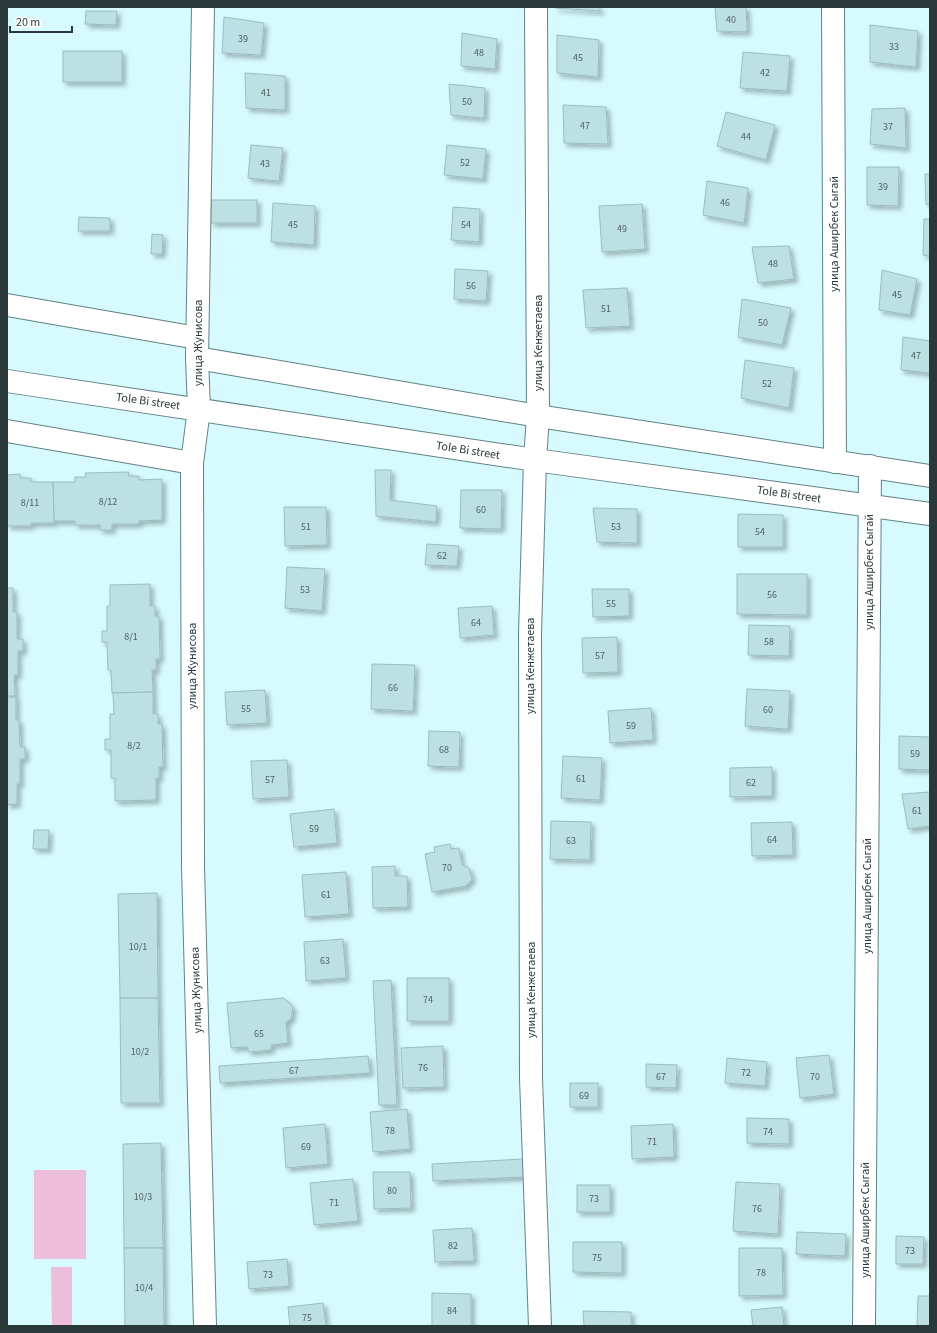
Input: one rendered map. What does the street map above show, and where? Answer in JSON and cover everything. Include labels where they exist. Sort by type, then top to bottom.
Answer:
[{"type":"street","name":"улица Жунисова","points":[[202,7],[197,348],[199,409],[192,463],[193,866],[205,1326]]},
{"type":"street","name":"улица Кенжетаева","points":[[536,7],[538,416],[535,460],[530,634],[531,1062],[540,1326]]},
{"type":"street","name":"улица Аширбек Сыгай","points":[[833,7],[835,462]]},
{"type":"street","points":[[7,305],[197,348],[538,416],[930,476]]},
{"type":"street","name":"Tole Bi street","points":[[7,381],[535,460],[930,514]]},
{"type":"street","points":[[7,431],[192,463]]},
{"type":"street","name":"улица Аширбек Сыгай","points":[[864,1326],[870,466]]},
{"type":"shaded area","points":[[34,1170],[86,1170],[86,1259],[34,1259]]},
{"type":"shaded area","points":[[51,1267],[72,1267],[72,1326],[52,1326]]},
{"type":"building","points":[[600,7],[600,11],[555,8]]},
{"type":"building","points":[[715,7],[746,7],[747,32],[717,31]]},
{"type":"building","points":[[86,11],[117,11],[116,25],[85,24]]},
{"type":"building","points":[[224,17],[264,23],[261,55],[222,53]]},
{"type":"building","points":[[870,25],[918,31],[916,67],[870,62]]},
{"type":"building","points":[[462,33],[497,39],[495,69],[461,66]]},
{"type":"building","points":[[557,35],[599,40],[598,77],[557,73]]},
{"type":"building","points":[[63,51],[122,51],[122,82],[63,82]]},
{"type":"building","points":[[743,52],[790,56],[787,91],[740,88]]},
{"type":"building","points":[[245,73],[285,76],[285,110],[246,108]]},
{"type":"building","points":[[449,84],[485,88],[484,118],[451,115]]},
{"type":"building","points":[[563,105],[606,107],[608,144],[564,143]]},
{"type":"building","points":[[905,108],[906,148],[870,144],[872,109]]},
{"type":"building","points":[[726,112],[775,125],[766,160],[717,146]]},
{"type":"building","points":[[251,145],[283,148],[279,181],[248,178]]},
{"type":"building","points":[[447,145],[486,149],[483,179],[444,175]]},
{"type":"building","points":[[867,167],[899,167],[898,206],[867,205]]},
{"type":"building","points":[[925,174],[930,174],[930,205],[926,204]]},
{"type":"building","points":[[707,181],[748,188],[744,223],[703,215]]},
{"type":"building","points":[[211,200],[257,200],[257,223],[211,223]]},
{"type":"building","points":[[273,203],[315,206],[314,245],[271,242]]},
{"type":"building","points":[[642,204],[645,249],[602,252],[599,206]]},
{"type":"building","points":[[453,207],[480,209],[479,242],[451,240]]},
{"type":"building","points":[[79,217],[110,218],[110,231],[78,231]]},
{"type":"building","points":[[924,219],[930,219],[930,256],[923,255]]},
{"type":"building","points":[[152,234],[163,235],[162,254],[151,254]]},
{"type":"building","points":[[789,246],[794,279],[758,283],[752,247]]},
{"type":"building","points":[[455,269],[488,271],[486,301],[454,299]]},
{"type":"building","points":[[882,270],[917,279],[910,315],[879,310]]},
{"type":"building","points":[[627,288],[630,326],[586,328],[583,290]]},
{"type":"building","points":[[742,299],[791,308],[782,345],[738,337]]},
{"type":"building","points":[[903,337],[930,341],[930,373],[901,370]]},
{"type":"building","points":[[745,360],[794,368],[789,408],[741,398]]},
{"type":"building","points":[[375,470],[391,470],[390,500],[437,506],[436,522],[376,516]]},
{"type":"building","points":[[129,472],[128,476],[139,476],[139,480],[162,479],[162,520],[139,521],[139,524],[112,524],[112,530],[100,530],[100,525],[75,525],[75,521],[54,521],[53,482],[75,482],[75,477],[86,477],[85,473]]},
{"type":"building","points":[[20,474],[20,478],[31,478],[31,482],[53,482],[54,523],[31,523],[31,526],[7,526],[7,475]]},
{"type":"building","points":[[461,490],[502,490],[501,529],[460,528]]},
{"type":"building","points":[[284,507],[326,507],[327,545],[285,546]]},
{"type":"building","points":[[593,508],[637,509],[637,543],[597,542]]},
{"type":"building","points":[[738,514],[783,515],[783,547],[738,547]]},
{"type":"building","points":[[427,544],[459,546],[457,566],[425,565]]},
{"type":"building","points":[[287,567],[325,569],[322,611],[285,608]]},
{"type":"building","points":[[737,574],[807,574],[807,615],[737,614]]},
{"type":"building","points":[[150,584],[150,606],[155,606],[155,616],[159,616],[160,659],[156,659],[156,670],[152,670],[153,692],[112,693],[111,670],[108,670],[107,642],[102,642],[102,631],[107,631],[107,606],[110,606],[110,585]]},
{"type":"building","points":[[7,588],[13,588],[13,612],[17,612],[17,639],[23,639],[23,651],[18,651],[18,675],[14,675],[15,696],[7,696]]},
{"type":"building","points":[[592,589],[629,589],[629,616],[593,617]]},
{"type":"building","points":[[492,606],[494,635],[460,638],[458,608]]},
{"type":"building","points":[[749,625],[790,626],[789,656],[748,655]]},
{"type":"building","points":[[617,637],[618,672],[583,673],[582,638]]},
{"type":"building","points":[[372,664],[415,665],[413,711],[371,709]]},
{"type":"building","points":[[747,689],[790,691],[788,729],[745,726]]},
{"type":"building","points":[[265,690],[267,723],[227,725],[225,692]]},
{"type":"building","points":[[153,692],[153,714],[158,714],[158,724],[162,724],[163,767],[159,767],[159,778],[156,778],[156,800],[115,801],[115,778],[111,778],[111,750],[105,750],[105,739],[110,739],[110,714],[114,714],[113,693]]},
{"type":"building","points":[[7,697],[16,697],[16,720],[19,720],[20,747],[25,747],[25,759],[20,759],[20,784],[17,784],[17,804],[7,805]]},
{"type":"building","points":[[651,708],[653,740],[610,743],[608,711]]},
{"type":"building","points":[[429,731],[460,732],[459,767],[428,766]]},
{"type":"building","points":[[899,736],[930,737],[930,770],[899,769]]},
{"type":"building","points":[[563,756],[602,758],[600,800],[561,798]]},
{"type":"building","points":[[287,760],[289,797],[253,799],[251,761]]},
{"type":"building","points":[[772,767],[772,796],[730,797],[730,768]]},
{"type":"building","points":[[930,792],[930,826],[908,829],[902,794]]},
{"type":"building","points":[[334,809],[337,843],[294,847],[290,814]]},
{"type":"building","points":[[551,821],[591,822],[590,860],[550,859]]},
{"type":"building","points":[[792,822],[793,855],[752,856],[751,823]]},
{"type":"building","points":[[34,830],[49,830],[48,849],[33,849]]},
{"type":"building","points":[[450,844],[451,849],[459,848],[462,865],[469,868],[472,879],[466,886],[432,892],[425,854],[435,852],[434,847]]},
{"type":"building","points":[[395,866],[395,876],[407,876],[408,907],[373,908],[372,867]]},
{"type":"building","points":[[346,872],[349,914],[305,917],[302,875]]},
{"type":"building","points":[[157,893],[158,998],[120,998],[118,894]]},
{"type":"building","points":[[343,939],[346,978],[306,981],[304,942]]},
{"type":"building","points":[[407,978],[449,978],[449,1021],[407,1021]]},
{"type":"building","points":[[391,980],[397,1105],[379,1105],[373,981]]},
{"type":"building","points":[[120,998],[158,998],[160,1103],[121,1103]]},
{"type":"building","points":[[284,998],[293,1007],[291,1019],[286,1022],[288,1043],[271,1045],[271,1050],[248,1052],[248,1047],[231,1048],[227,1003]]},
{"type":"building","points":[[443,1046],[444,1087],[403,1088],[401,1048]]},
{"type":"building","points":[[829,1055],[834,1094],[800,1098],[796,1058]]},
{"type":"building","points":[[368,1056],[370,1073],[220,1083],[219,1066]]},
{"type":"building","points":[[727,1058],[767,1062],[765,1086],[725,1083]]},
{"type":"building","points":[[646,1064],[677,1065],[676,1088],[646,1087]]},
{"type":"building","points":[[570,1083],[598,1083],[598,1107],[570,1107]]},
{"type":"building","points":[[407,1109],[410,1149],[373,1152],[370,1112]]},
{"type":"building","points":[[747,1118],[789,1119],[789,1144],[747,1143]]},
{"type":"building","points":[[325,1124],[328,1164],[286,1168],[283,1128]]},
{"type":"building","points":[[673,1124],[674,1157],[632,1159],[631,1126]]},
{"type":"building","points":[[161,1143],[163,1248],[124,1248],[123,1144]]},
{"type":"building","points":[[523,1159],[524,1177],[433,1181],[432,1164]]},
{"type":"building","points":[[373,1172],[410,1172],[411,1208],[374,1209]]},
{"type":"building","points":[[353,1179],[358,1221],[314,1225],[310,1183]]},
{"type":"building","points":[[736,1182],[780,1184],[778,1234],[733,1231]]},
{"type":"building","points":[[577,1185],[610,1185],[610,1212],[577,1212]]},
{"type":"building","points":[[472,1228],[474,1261],[435,1262],[433,1230]]},
{"type":"building","points":[[797,1232],[846,1234],[845,1256],[796,1254]]},
{"type":"building","points":[[896,1236],[924,1237],[923,1264],[896,1264]]},
{"type":"building","points":[[573,1242],[622,1242],[622,1273],[573,1272]]},
{"type":"building","points":[[124,1248],[163,1248],[164,1326],[125,1326]]},
{"type":"building","points":[[739,1248],[782,1248],[783,1295],[739,1296]]},
{"type":"building","points":[[287,1259],[289,1286],[249,1289],[247,1262]]},
{"type":"building","points":[[432,1293],[471,1294],[471,1326],[432,1326]]},
{"type":"building","points":[[918,1296],[930,1296],[930,1326],[917,1326]]},
{"type":"building","points":[[323,1303],[326,1326],[290,1326],[288,1307]]},
{"type":"building","points":[[782,1307],[784,1326],[753,1326],[751,1310]]},
{"type":"building","points":[[583,1311],[631,1312],[631,1326],[584,1326]]}]
